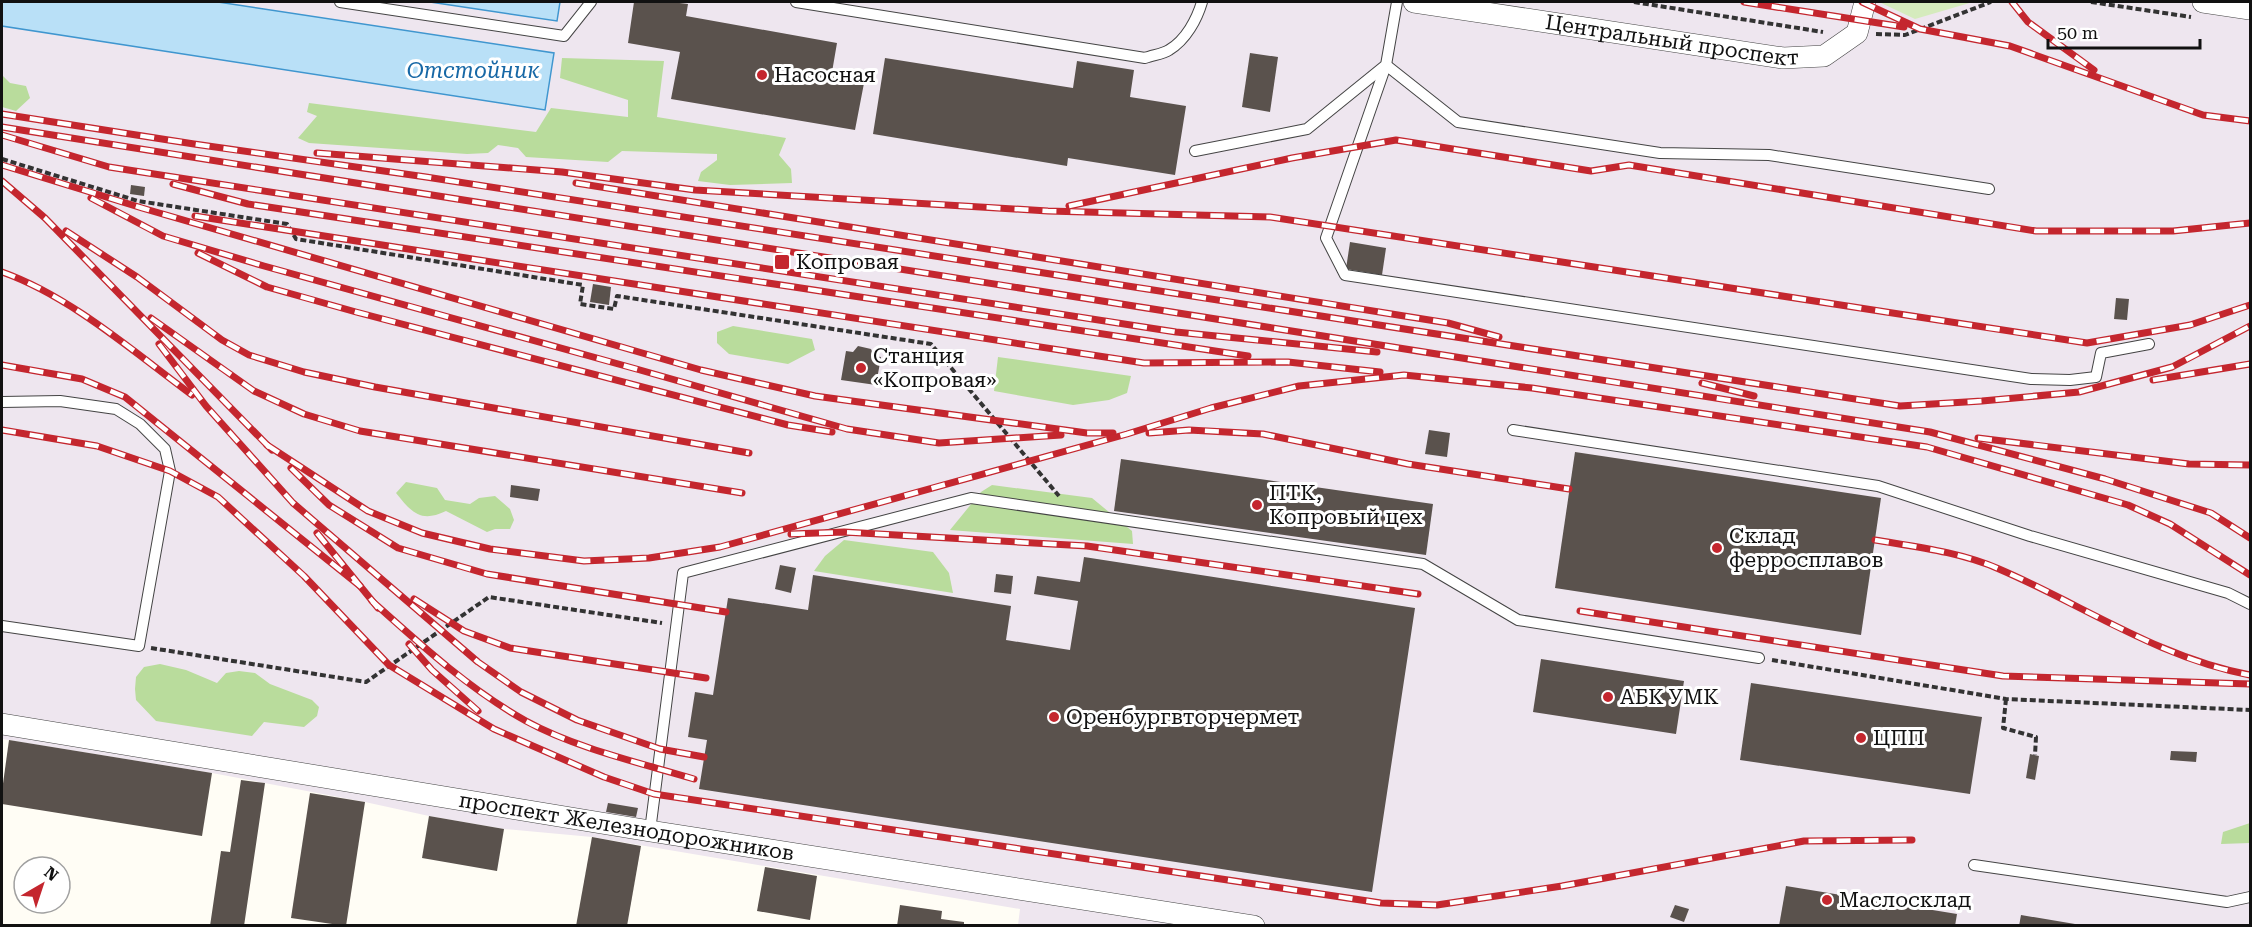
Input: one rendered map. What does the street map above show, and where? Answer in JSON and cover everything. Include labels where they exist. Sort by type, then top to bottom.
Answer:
[{"type":"street","name":"Центральный проспект","points":[[1414,2],[1783,58],[1824,56],[1857,33]]},
{"type":"street","points":[[1857,33],[1865,2]]},
{"type":"street","points":[[2198,10],[2250,9]]},
{"type":"street","name":"проспект Железнодорожников","points":[[2,724],[650,831],[1254,926]]},
{"type":"lane","points":[[340,2],[564,36],[591,2]]},
{"type":"lane","points":[[796,2],[1145,58],[1169,50],[1184,36],[1198,16],[1202,2]]},
{"type":"lane","points":[[1396,2],[1386,65],[1326,238],[1345,275],[2031,379],[2070,380],[2096,377],[2101,353],[2150,344]]},
{"type":"lane","points":[[1195,151],[1307,129],[1386,65]]},
{"type":"lane","points":[[1386,65],[1458,123],[1660,153],[1769,155],[1989,189]]},
{"type":"lane","points":[[2,402],[60,401],[116,409],[140,424],[165,449],[170,471],[139,646],[2,626]]},
{"type":"lane","points":[[1513,430],[1878,486],[2030,536],[2228,593],[2250,604]]},
{"type":"lane","points":[[650,831],[683,573],[971,498],[1423,564],[1518,620],[1760,658]]},
{"type":"lane","points":[[1974,865],[2227,902],[2250,897]]},
{"type":"path","points":[[1634,2],[1827,32],[1905,35],[1990,2]]},
{"type":"path","points":[[2091,2],[2198,10]]},
{"type":"path","points":[[2,159],[138,201],[287,224],[296,239],[583,285],[580,304],[614,309],[617,296],[931,344],[1072,513]]},
{"type":"path","points":[[139,646],[366,682],[489,597],[676,625]]},
{"type":"path","points":[[1760,658],[2006,699],[2250,710]]},
{"type":"path","points":[[2006,699],[2004,728],[2036,737],[2035,755]]},
{"type":"shaded area","points":[[2,2],[2250,2],[2250,925],[1018,925],[1020,909],[592,837],[504,829],[212,773],[2,739]]},
{"type":"green space","points":[[1879,2],[1973,2],[1915,19]]},
{"type":"green space","points":[[562,58],[664,61],[657,117],[786,138],[779,155],[791,169],[792,183],[730,185],[698,181],[701,172],[717,160],[717,154],[622,151],[608,162],[526,157],[518,148],[498,145],[488,153],[467,154],[309,143],[298,138],[317,116],[307,112],[309,103],[536,132],[551,108],[628,117],[628,100],[560,78]]},
{"type":"green space","points":[[2,75],[10,83],[26,86],[30,98],[16,111],[2,107]]},
{"type":"green space","points":[[733,326],[812,339],[815,350],[788,364],[729,354],[717,343],[717,332]]},
{"type":"green space","points":[[998,357],[1131,376],[1127,393],[1109,400],[1073,405],[994,391]]},
{"type":"green space","points":[[406,482],[437,488],[445,500],[470,504],[479,498],[495,496],[510,509],[514,520],[510,529],[495,529],[487,532],[446,511],[423,516],[412,511],[396,493]]},
{"type":"green space","points":[[992,485],[1092,498],[1132,531],[1133,544],[950,530],[981,492]]},
{"type":"green space","points":[[844,540],[933,552],[949,573],[953,593],[814,571],[825,556]]},
{"type":"green space","points":[[160,664],[186,670],[217,683],[226,673],[239,671],[255,673],[270,684],[312,700],[319,707],[317,716],[304,727],[264,722],[252,736],[156,721],[136,700],[135,689],[136,677],[144,667]]},
{"type":"green space","points":[[2250,823],[2250,843],[2221,844],[2223,832]]},
{"type":"water","name":"Отстойник","points":[[2,2],[218,2],[554,53],[545,110],[2,26]]},
{"type":"water","name":"Отстойник","points":[[430,2],[560,2],[557,21]]},
{"type":"building","name":"Насосная","points":[[634,2],[688,4],[686,16],[837,43],[832,72],[865,78],[855,130],[671,99],[680,52],[628,43]]},
{"type":"building","points":[[1250,53],[1278,57],[1270,112],[1242,107]]},
{"type":"building","points":[[885,58],[1073,88],[1077,61],[1134,70],[1130,97],[1186,106],[1175,175],[1068,158],[1067,166],[873,134]]},
{"type":"building","points":[[131,185],[145,187],[144,196],[130,194]]},
{"type":"building","points":[[1350,242],[1386,248],[1382,275],[1346,269]]},
{"type":"building","points":[[593,284],[611,287],[609,305],[590,302]]},
{"type":"building","points":[[2116,298],[2129,299],[2127,320],[2114,319]]},
{"type":"building","name":"Станция «Копровая»","points":[[858,346],[871,349],[874,356],[881,357],[876,385],[841,380],[846,351],[853,352]]},
{"type":"building","points":[[1429,430],[1450,433],[1447,457],[1425,454]]},
{"type":"building","name":"Склад ферросплавов","points":[[1575,452],[1881,498],[1861,635],[1555,588]]},
{"type":"building","points":[[1121,459],[1433,504],[1426,555],[1114,511]]},
{"type":"building","points":[[511,485],[540,489],[538,501],[510,497]]},
{"type":"building","name":"Оренбургвторчермет","points":[[1084,557],[1415,608],[1372,892],[699,789],[707,740],[688,737],[695,692],[713,695],[728,598],[808,610],[813,575],[1011,606],[1006,640],[1070,650],[1078,601],[1034,594],[1037,576],[1080,582]]},
{"type":"building","points":[[780,565],[796,568],[791,593],[775,589]]},
{"type":"building","points":[[996,574],[1013,576],[1011,594],[994,592]]},
{"type":"building","name":"АБК УМК","points":[[1541,659],[1684,681],[1676,734],[1533,712]]},
{"type":"building","name":"ЦПП","points":[[1751,683],[1982,717],[1970,794],[1740,760]]},
{"type":"building","points":[[9,740],[212,773],[202,836],[2,804]]},
{"type":"building","points":[[2171,751],[2197,752],[2196,762],[2170,760]]},
{"type":"building","points":[[2030,754],[2039,756],[2035,780],[2026,778]]},
{"type":"building","points":[[241,780],[265,783],[244,926],[210,926],[221,851],[230,852]]},
{"type":"building","points":[[310,793],[365,802],[346,926],[291,918]]},
{"type":"building","points":[[608,803],[638,808],[636,817],[606,812]]},
{"type":"building","points":[[429,816],[504,829],[497,871],[422,858]]},
{"type":"building","points":[[592,837],[641,846],[627,926],[576,926]]},
{"type":"building","points":[[765,867],[817,876],[810,920],[757,911]]},
{"type":"building","name":"Маслосклад","points":[[1786,886],[1957,914],[1955,926],[1779,926]]},
{"type":"building","points":[[900,905],[942,911],[941,919],[964,922],[964,926],[897,926]]},
{"type":"building","points":[[1675,905],[1689,909],[1684,922],[1670,917]]},
{"type":"building","points":[[2021,915],[2075,924],[2075,926],[2019,926]]},
{"type":"railway","points":[[1744,2],[1904,27]]},
{"type":"railway","points":[[1862,2],[1920,29],[2010,46],[2203,115],[2250,121]]},
{"type":"railway","points":[[2012,2],[2028,22],[2094,70]]},
{"type":"railway","points":[[2,114],[426,177],[1900,406],[2079,392],[2172,367],[2250,326]]},
{"type":"railway","points":[[2,127],[1930,432],[2105,479],[2211,513],[2250,538]]},
{"type":"railway","points":[[2,135],[109,167],[1176,332],[1377,352]]},
{"type":"railway","points":[[1069,206],[1292,158],[1396,140],[1591,171],[1629,165],[2036,231],[2173,231],[2250,223]]},
{"type":"railway","points":[[317,153],[562,172],[695,190],[1048,211],[1270,217],[2087,343],[2190,325],[2250,305]]},
{"type":"railway","points":[[2,165],[142,208],[701,370],[815,396],[1087,433],[1113,433]]},
{"type":"railway","points":[[2,181],[45,218],[272,450]]},
{"type":"railway","points":[[576,183],[1448,323],[1499,337]]},
{"type":"railway","points":[[173,184],[248,204],[1248,356]]},
{"type":"railway","points":[[91,198],[163,236],[847,429],[939,443],[1061,435]]},
{"type":"railway","points":[[195,216],[1144,363],[1288,362],[1380,372]]},
{"type":"railway","points":[[66,231],[137,277],[222,340],[249,355],[304,372],[375,387],[749,453]]},
{"type":"railway","points":[[198,253],[267,287],[788,425],[832,432]]},
{"type":"railway","points":[[2,272],[27,282],[77,310],[192,395]]},
{"type":"railway","points":[[151,318],[254,391],[304,414],[360,431],[742,493]]},
{"type":"railway","points":[[159,344],[206,406],[293,503],[478,662],[521,692],[577,720],[660,749],[704,757]]},
{"type":"railway","points":[[2153,380],[2250,364]]},
{"type":"railway","points":[[2,365],[82,379],[125,397],[360,586]]},
{"type":"railway","points":[[267,445],[368,511],[422,533],[490,549],[584,561],[649,558],[720,547],[1127,434],[1211,408],[1299,386],[1404,375],[1532,388],[1927,447],[2128,505],[2170,524],[2250,575]]},
{"type":"railway","points":[[1702,383],[1754,396]]},
{"type":"railway","points":[[2,430],[97,446],[170,471],[218,497],[304,576],[389,665],[494,729],[604,777],[654,794],[1381,903],[1437,905],[1562,886],[1804,841],[1912,840]]},
{"type":"railway","points":[[1149,433],[1189,430],[1263,434],[1408,464],[1569,489]]},
{"type":"railway","points":[[1978,438],[2189,464],[2250,465]]},
{"type":"railway","points":[[291,468],[329,505],[398,548],[487,574],[726,612]]},
{"type":"railway","points":[[791,534],[844,532],[1087,546],[1418,594]]},
{"type":"railway","points":[[317,533],[378,608]]},
{"type":"railway","points":[[1875,540],[1938,551],[1984,563],[2153,643],[2217,667],[2250,675]]},
{"type":"railway","points":[[414,599],[464,631],[510,648],[706,678]]},
{"type":"railway","points":[[372,601],[465,681],[526,721],[587,747],[694,779]]},
{"type":"railway","points":[[1580,611],[2003,676],[2250,684]]},
{"type":"railway","points":[[409,644],[432,670],[478,711]]},
{"type":"place","name":"Насосная","points":[[762,75]]},
{"type":"place","name":"Копровая","points":[[782,262]]},
{"type":"place","name":"Станция «Копровая»","points":[[861,368]]},
{"type":"place","name":"ПТК, Копровый цех","points":[[1257,505]]},
{"type":"place","name":"Склад ферросплавов","points":[[1717,548]]},
{"type":"place","name":"АБК УМК","points":[[1608,697]]},
{"type":"place","name":"Оренбургвторчермет","points":[[1054,717]]},
{"type":"place","name":"ЦПП","points":[[1861,738]]},
{"type":"place","name":"Маслосклад","points":[[1827,900]]}]
